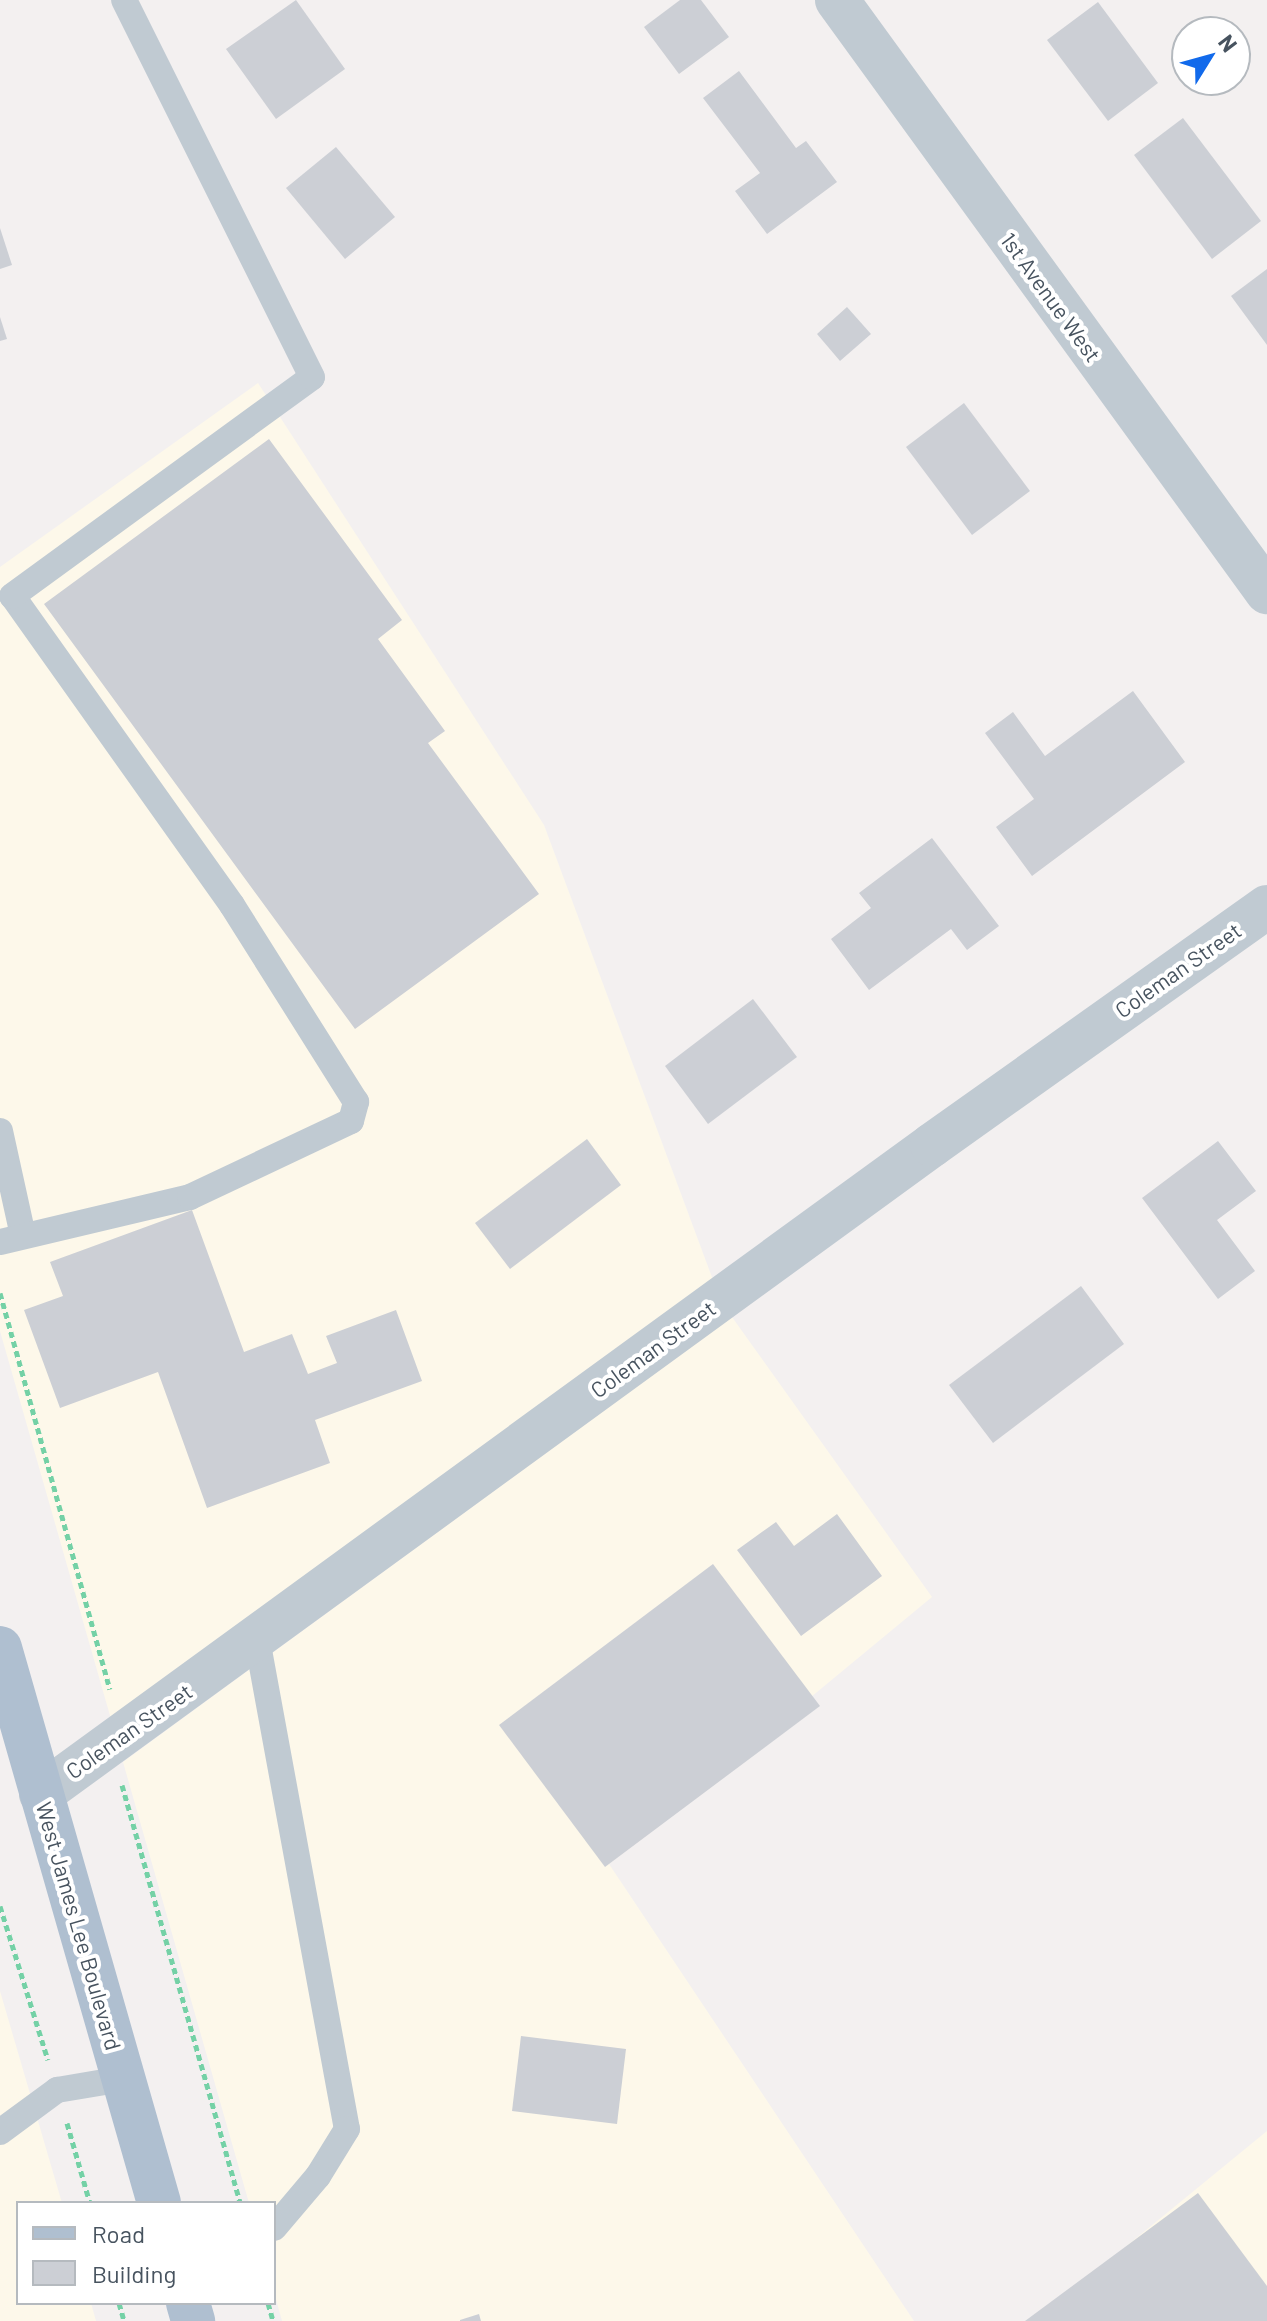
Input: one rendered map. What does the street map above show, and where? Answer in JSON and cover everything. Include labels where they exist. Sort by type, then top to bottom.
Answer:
[{"type":"main road","name":"West James Lee Boulevard","points":[[0,1648],[158,2201]]},
{"type":"street","name":"1st Avenue West","points":[[837,0],[1267,592]]},
{"type":"street","name":"Coleman Street","points":[[41,1794],[932,1145],[1267,907]]},
{"type":"lane","points":[[0,1131],[11,1239],[190,1197],[351,1121],[356,1102],[232,905],[6,600],[312,377],[124,0]]},
{"type":"lane","points":[[257,1639],[347,2129],[318,2176],[276,2226]]},
{"type":"lane","points":[[0,2132],[57,2090],[123,2079]]},
{"type":"shaded area","points":[[258,383],[544,825],[713,1280],[111,1719],[0,1331],[0,567]]},
{"type":"shaded area","points":[[732,1317],[932,1597],[609,1864],[914,2321],[282,2321],[276,2299],[276,2201],[248,2201],[123,1762]]},
{"type":"shaded area","points":[[0,1991],[61,2201],[16,2201],[16,2305],[92,2305],[96,2321],[0,2321]]},
{"type":"shaded area","points":[[1267,2131],[1267,2321],[1035,2321]]},
{"type":"building","points":[[296,0],[345,69],[276,119],[226,49]]},
{"type":"building","points":[[680,0],[701,0],[729,37],[679,74],[644,27]]},
{"type":"building","points":[[1098,2],[1158,83],[1108,121],[1047,40]]},
{"type":"building","points":[[739,71],[796,148],[806,141],[837,182],[767,234],[735,191],[760,173],[703,98]]},
{"type":"building","points":[[1183,118],[1261,221],[1212,259],[1134,155]]},
{"type":"building","points":[[336,147],[395,217],[345,259],[286,188]]},
{"type":"building","points":[[0,228],[12,265],[0,269]]},
{"type":"building","points":[[1267,269],[1267,345],[1231,296]]},
{"type":"building","points":[[847,307],[871,334],[840,361],[817,334]]},
{"type":"building","points":[[0,317],[7,339],[0,341]]},
{"type":"building","points":[[964,403],[1030,491],[972,535],[906,447]]},
{"type":"building","points":[[269,439],[402,620],[378,639],[445,731],[428,743],[539,894],[355,1029],[44,604]]},
{"type":"building","points":[[1133,691],[1185,762],[1032,876],[996,827],[1034,799],[985,733],[1013,712],[1045,756]]},
{"type":"building","points":[[932,838],[999,926],[967,950],[951,929],[869,990],[831,939],[871,908],[859,893]]},
{"type":"building","points":[[753,999],[797,1057],[708,1124],[665,1066]]},
{"type":"building","points":[[587,1139],[621,1185],[510,1269],[475,1223]]},
{"type":"building","points":[[1218,1141],[1256,1191],[1217,1220],[1255,1271],[1218,1299],[1142,1198]]},
{"type":"building","points":[[192,1210],[244,1352],[292,1334],[308,1374],[337,1363],[326,1336],[396,1310],[422,1381],[315,1420],[330,1463],[207,1508],[158,1372],[60,1408],[24,1310],[63,1296],[50,1262]]},
{"type":"building","points":[[1081,1286],[1124,1344],[993,1443],[949,1385]]},
{"type":"building","points":[[837,1514],[882,1576],[801,1636],[737,1550],[776,1522],[794,1546]]},
{"type":"building","points":[[713,1564],[820,1706],[605,1867],[499,1725]]},
{"type":"building","points":[[521,2036],[626,2049],[617,2124],[512,2111]]},
{"type":"building","points":[[1198,2193],[1267,2286],[1267,2321],[1025,2321]]},
{"type":"building","points":[[479,2314],[481,2321],[460,2321],[460,2320]]}]
